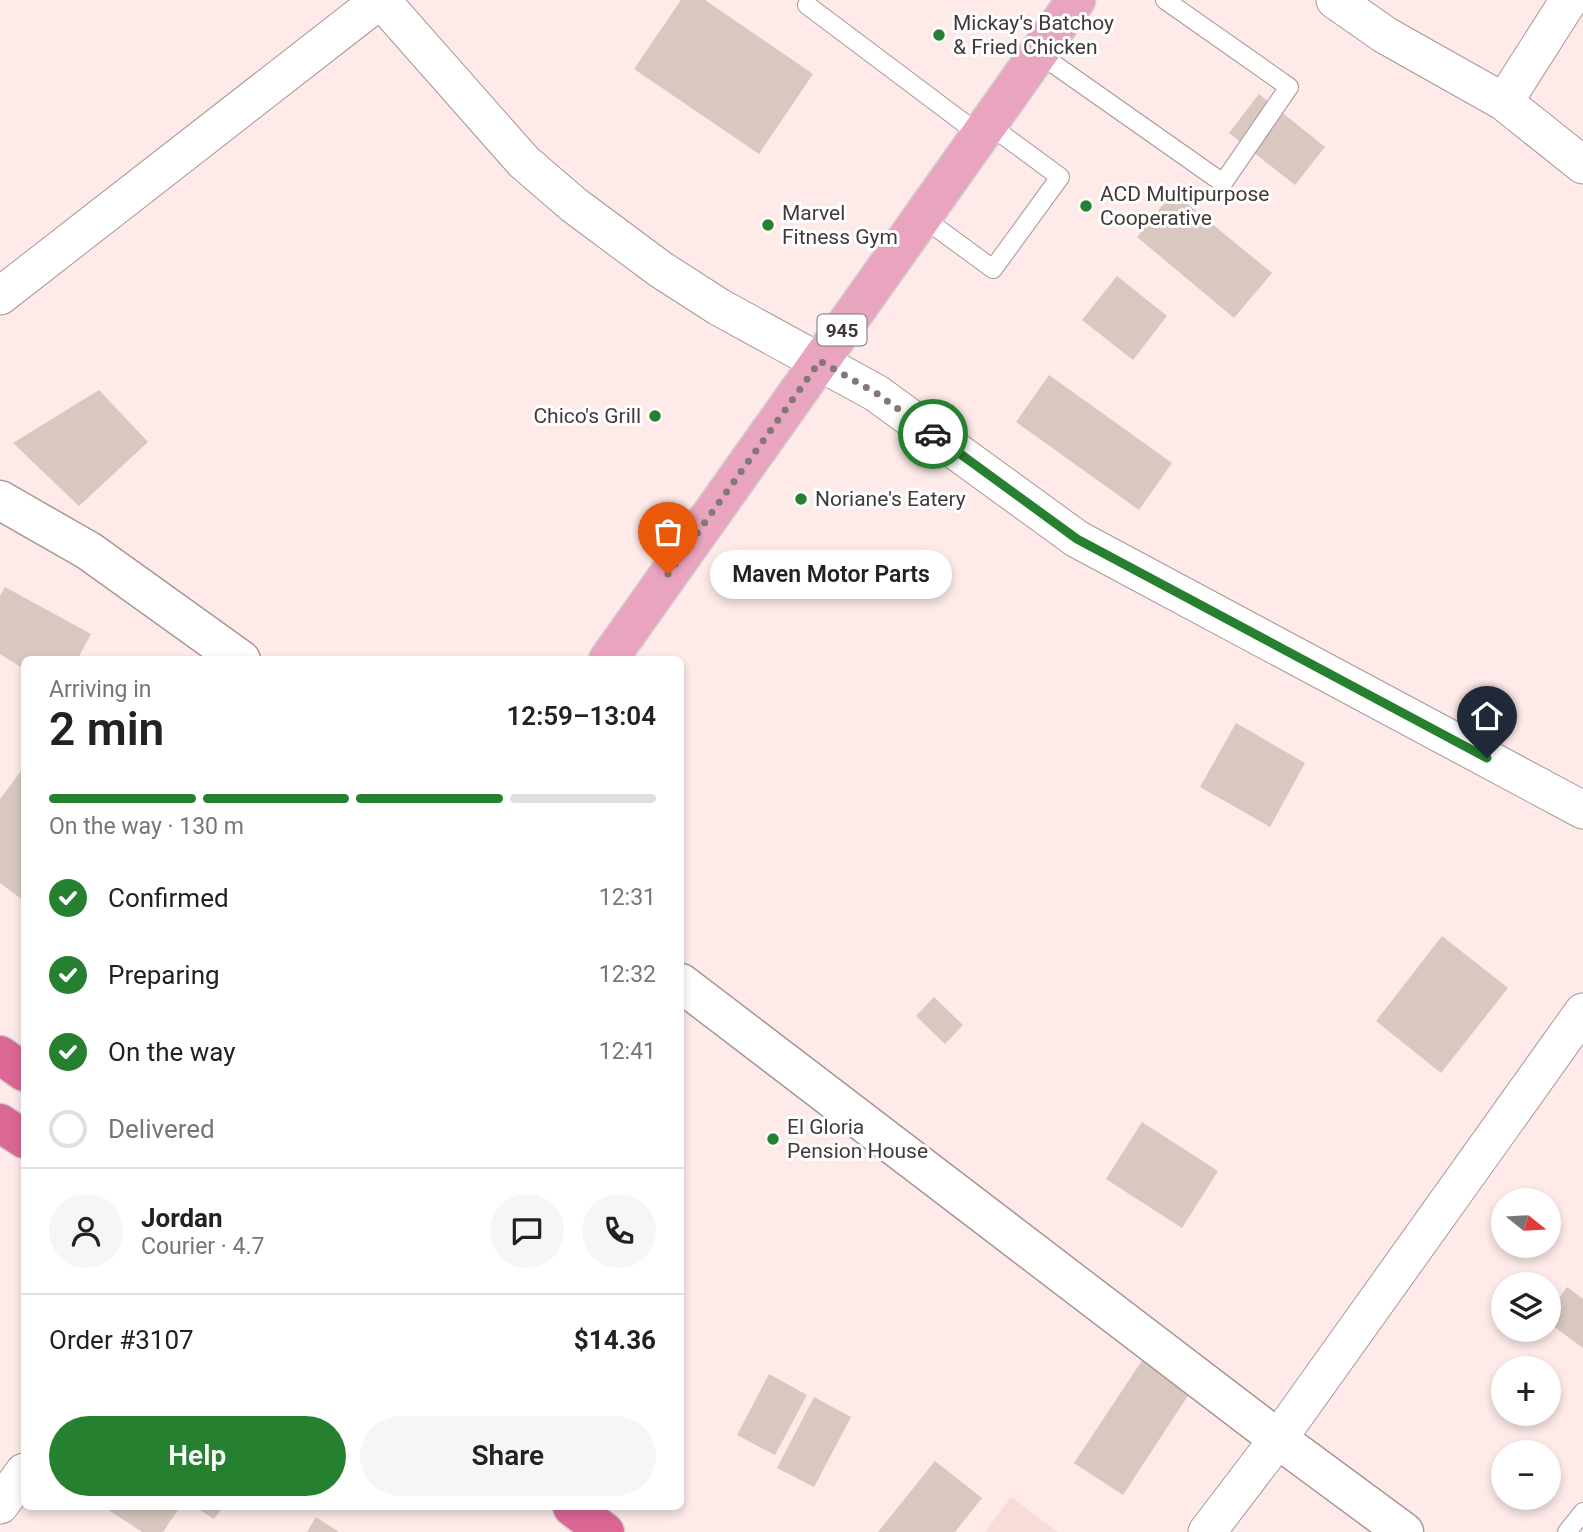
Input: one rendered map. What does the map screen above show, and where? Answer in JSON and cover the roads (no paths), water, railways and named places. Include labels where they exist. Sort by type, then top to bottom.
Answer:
[{"type":"highway","points":[[0,1055],[21,1070]]},
{"type":"highway","points":[[0,1123],[21,1137]]},
{"type":"highway","points":[[576,1510],[605,1532]]},
{"type":"main road","name":"945","points":[[611,656],[1076,0]]},
{"type":"street","points":[[0,296],[380,0],[524,162],[574,205],[660,269],[719,307],[876,393],[1077,539],[1583,810]]},
{"type":"street","points":[[1335,0],[1385,35],[1504,102],[1583,165]]},
{"type":"street","points":[[1504,102],[1569,0]]},
{"type":"street","points":[[0,500],[89,551],[235,656]]},
{"type":"street","points":[[684,985],[1278,1439],[1404,1532]]},
{"type":"street","points":[[1207,1532],[1278,1439],[1583,1013]]},
{"type":"street","points":[[0,1505],[21,1476]]},
{"type":"lane","points":[[1038,53],[1223,183],[1289,87],[1165,0]]},
{"type":"lane","points":[[807,5],[984,130],[1060,177],[993,269],[922,217]]},
{"type":"lane","points":[[1567,1532],[1583,1512]]},
{"type":"place","name":"Mickay's Batchoy & Fried Chicken","points":[[939,35]]},
{"type":"place","name":"ACD Multipurpose Cooperative","points":[[1086,206]]},
{"type":"place","name":"Marvel Fitness Gym","points":[[768,225]]},
{"type":"place","name":"Chico's Grill","points":[[655,416]]},
{"type":"place","name":"Noriane's Eatery","points":[[801,499]]},
{"type":"place","name":"Maven Motor Parts","points":[[668,574]]},
{"type":"place","name":"El Gloria Pension House","points":[[773,1139]]}]
